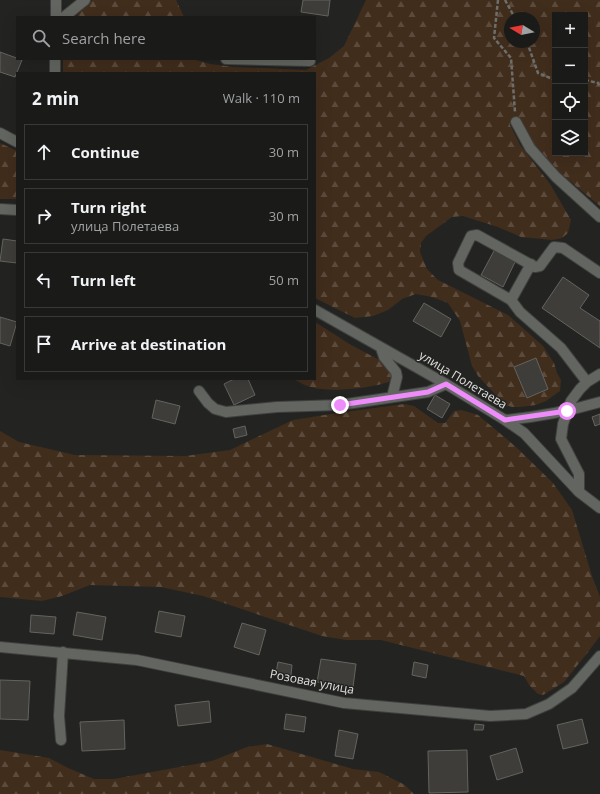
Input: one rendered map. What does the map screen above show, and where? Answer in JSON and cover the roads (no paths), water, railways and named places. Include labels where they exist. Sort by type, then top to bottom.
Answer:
[{"type":"street","points":[[56,0],[56,16]]},
{"type":"street","points":[[65,16],[85,0]]},
{"type":"street","points":[[55,60],[55,72]]},
{"type":"street","points":[[268,60],[310,61]]},
{"type":"street","points":[[516,122],[530,148],[556,177],[600,217]]},
{"type":"street","points":[[0,133],[16,141]]},
{"type":"street","points":[[0,209],[16,210]]},
{"type":"street","points":[[579,492],[579,474],[561,439],[563,424],[571,401],[595,378],[520,312],[511,300],[459,270],[458,263],[471,236],[477,235],[535,267],[540,266],[554,247],[563,248],[600,273]]},
{"type":"street","points":[[511,300],[531,264]]},
{"type":"street","name":"улица Полетаева","points":[[316,311],[446,384],[524,433],[579,492],[600,508]]},
{"type":"street","points":[[381,348],[384,357],[396,372],[392,397]]},
{"type":"street","points":[[199,391],[208,403],[215,409],[226,412],[277,407],[340,405],[428,392],[446,384]]},
{"type":"street","points":[[505,420],[567,411],[600,402]]},
{"type":"street","name":"Розовая улица","points":[[0,647],[137,660],[344,703],[490,716],[526,714],[549,704],[572,688],[600,656]]},
{"type":"street","points":[[61,740],[59,716],[63,652]]}]
